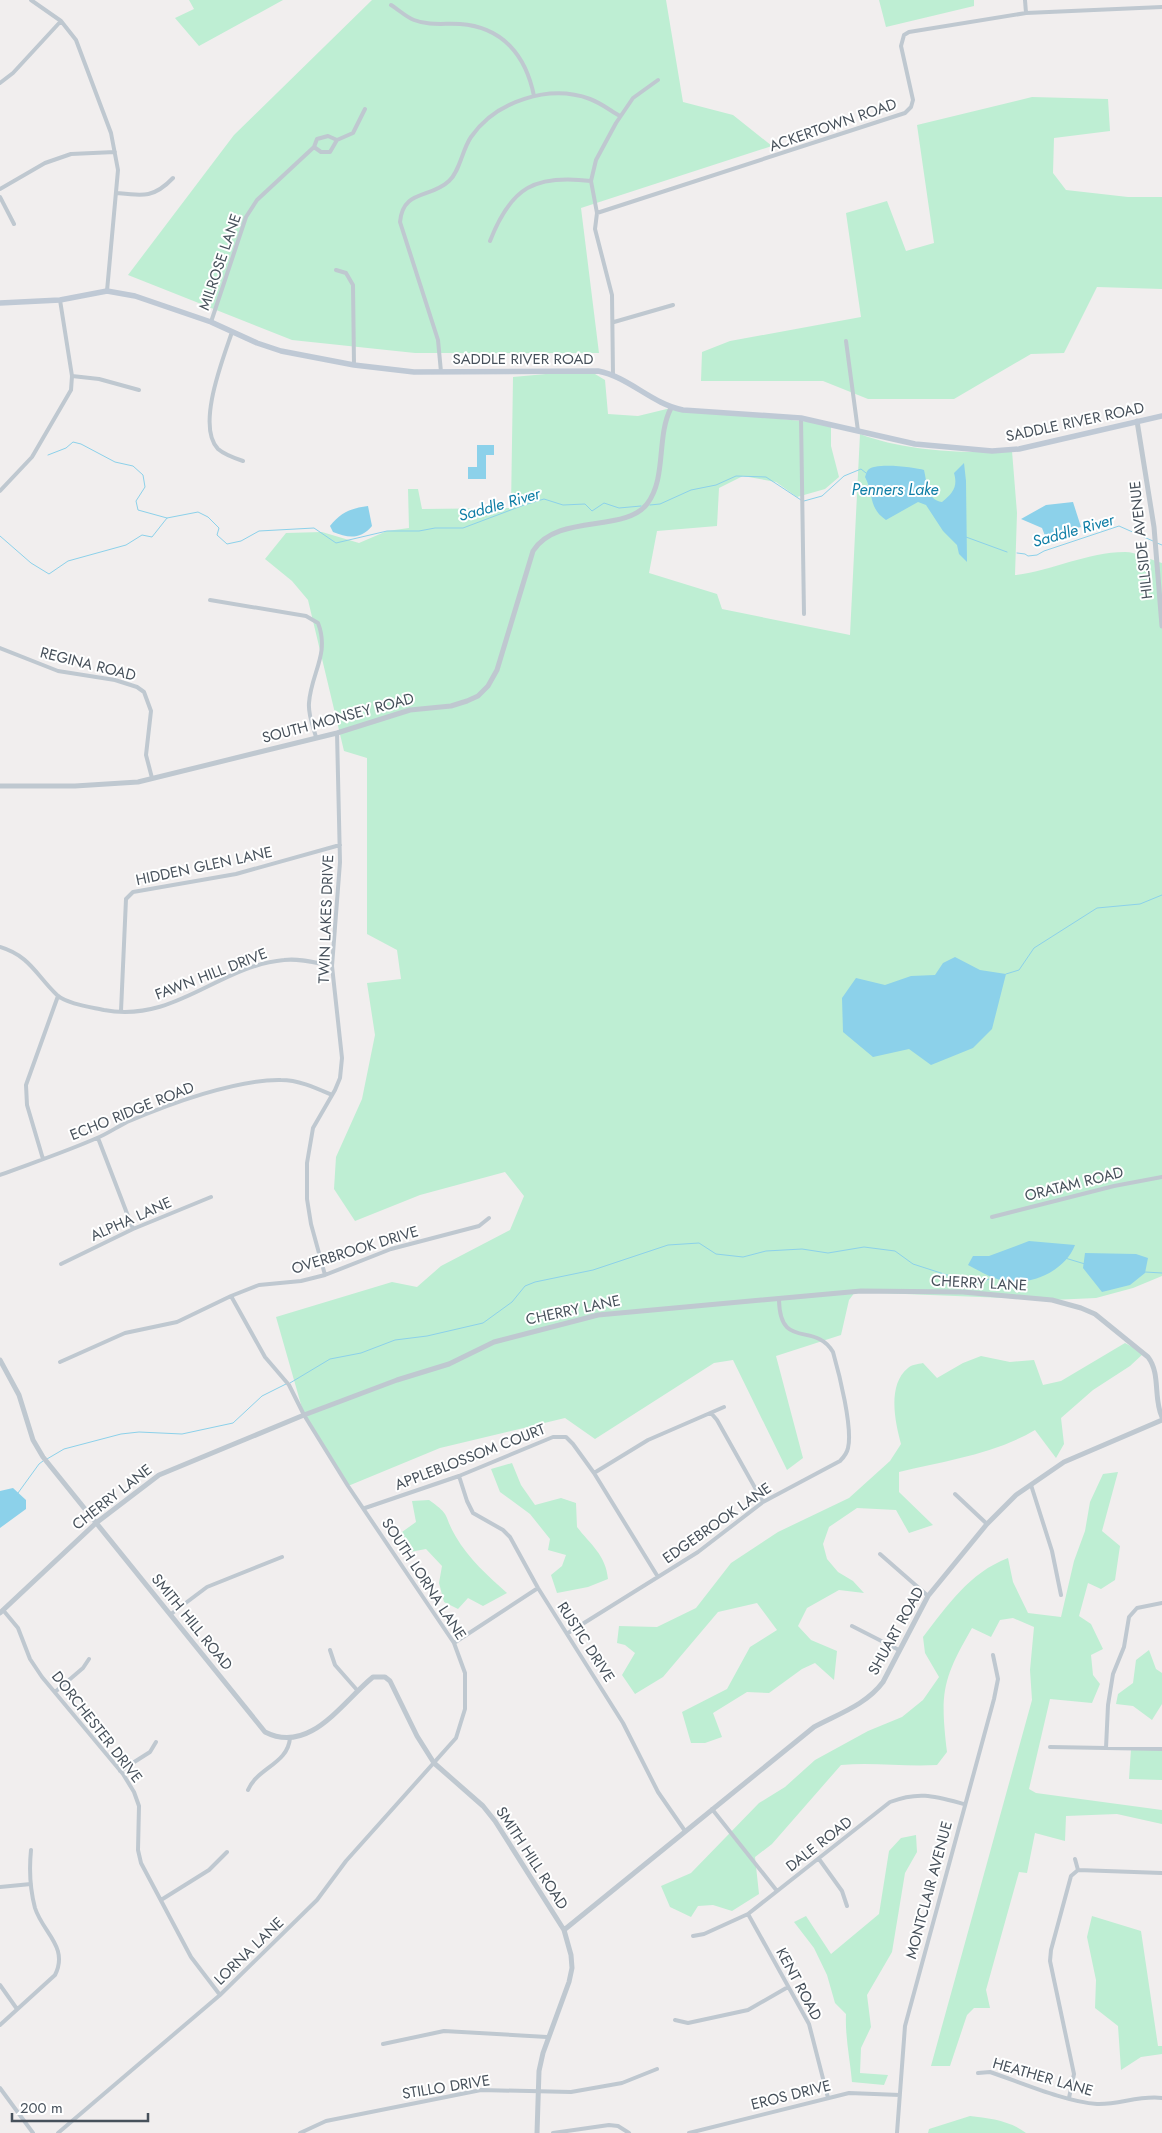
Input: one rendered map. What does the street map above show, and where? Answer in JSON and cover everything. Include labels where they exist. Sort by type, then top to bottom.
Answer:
[{"type":"main road","name":"SADDLE RIVER ROAD","points":[[0,303],[60,300],[107,291],[134,296],[211,322],[281,351],[354,365],[399,371],[598,371],[614,375],[670,408],[801,418],[915,444],[992,451],[1027,448],[1162,416]]},
{"type":"street","points":[[31,0],[61,21],[76,40],[111,133],[118,170],[107,291]]},
{"type":"street","points":[[1025,0],[1026,13]]},
{"type":"street","points":[[392,6],[414,20],[426,23],[480,26],[494,34],[519,55],[527,68],[534,96]]},
{"type":"street","name":"ACKERTOWN ROAD","points":[[598,213],[905,113],[911,107],[913,100],[901,46],[904,35],[920,30],[1026,13],[1162,7]]},
{"type":"street","points":[[0,83],[13,73],[61,21]]},
{"type":"street","points":[[614,375],[614,322],[609,278],[595,229],[598,213],[591,181],[596,160],[620,116],[633,98],[658,80]]},
{"type":"street","points":[[441,372],[438,340],[400,222],[401,212],[410,199],[450,180],[471,137],[482,124],[510,104],[546,94],[577,96],[591,100],[620,116]]},
{"type":"street","name":"MILROSE LANE","points":[[314,147],[321,152],[330,152],[337,140],[353,133],[365,109]]},
{"type":"street","name":"MILROSE LANE","points":[[211,322],[246,217],[257,200],[314,147],[320,138],[328,136],[337,140]]},
{"type":"street","points":[[0,188],[45,163],[71,154],[115,152]]},
{"type":"street","points":[[117,192],[147,196],[165,186],[173,178]]},
{"type":"street","points":[[490,240],[500,216],[510,202],[534,184],[565,178],[591,181]]},
{"type":"street","points":[[0,197],[14,224]]},
{"type":"street","points":[[336,270],[346,273],[353,285],[354,365]]},
{"type":"street","points":[[0,492],[17,475],[36,451],[71,390],[72,376],[60,300]]},
{"type":"street","points":[[614,322],[672,305]]},
{"type":"street","points":[[232,332],[214,394],[209,426],[211,437],[217,448],[242,461]]},
{"type":"street","points":[[846,341],[858,431]]},
{"type":"street","points":[[72,376],[98,379],[140,390]]},
{"type":"street","name":"SOUTH MONSEY ROAD","points":[[0,786],[75,786],[138,782],[337,733],[410,710],[451,706],[478,696],[488,686],[497,670],[533,551],[539,542],[546,535],[631,516],[642,510],[654,492],[663,432],[670,408]]},
{"type":"street","points":[[801,418],[804,614]]},
{"type":"street","name":"HILLSIDE AVENUE","points":[[1137,421],[1154,527],[1162,626]]},
{"type":"street","points":[[210,600],[306,616],[318,622],[323,635],[323,647],[309,701],[309,713],[316,737]]},
{"type":"street","name":"REGINA ROAD","points":[[0,648],[58,671],[115,680],[138,687],[144,692],[151,711],[146,755],[152,778]]},
{"type":"street","name":"TWIN LAKES DRIVE","points":[[325,1275],[311,1224],[307,1199],[307,1164],[313,1128],[340,1078],[342,1058],[332,966],[340,845],[337,733]]},
{"type":"street","name":"HIDDEN GLEN LANE","points":[[121,1011],[126,899],[133,892],[236,874],[340,845]]},
{"type":"street","points":[[0,947],[30,962],[58,996],[26,1084],[27,1105],[43,1159]]},
{"type":"street","name":"FAWN HILL DRIVE","points":[[58,996],[104,1010],[149,1010],[178,1002],[239,973],[274,962],[293,959],[332,966]]},
{"type":"street","name":"ECHO RIDGE ROAD","points":[[0,1175],[98,1138],[127,1122],[197,1097],[261,1081],[283,1080],[299,1082],[332,1095]]},
{"type":"street","points":[[98,1138],[132,1229]]},
{"type":"street","name":"ORATAM ROAD","points":[[992,1216],[1114,1186],[1162,1177]]},
{"type":"street","name":"ALPHA LANE","points":[[61,1264],[132,1229],[211,1197]]},
{"type":"street","name":"OVERBROOK DRIVE","points":[[60,1362],[124,1333],[177,1322],[259,1285],[301,1282],[325,1275],[391,1249],[479,1226],[489,1218]]},
{"type":"street","name":"CHERRY LANE","points":[[2,1611],[96,1523],[159,1474],[304,1415],[397,1380],[449,1364],[494,1342],[589,1317],[622,1312],[861,1292],[963,1292],[1052,1300],[1095,1314],[1144,1353],[1154,1367],[1158,1406],[1162,1418]]},
{"type":"street","name":"SOUTH LORNA LANE","points":[[231,1296],[257,1346],[289,1385],[304,1415],[348,1486],[365,1508],[454,1643],[465,1673],[465,1709],[456,1738],[434,1763]]},
{"type":"street","name":"EDGEBROOK LANE","points":[[568,1633],[698,1552],[763,1502],[840,1461],[848,1447],[844,1402],[834,1352],[829,1344],[822,1339],[795,1332],[783,1324],[779,1314],[779,1300]]},
{"type":"street","name":"SMITH HILL ROAD","points":[[0,1360],[19,1395],[36,1445],[96,1523],[265,1732],[274,1736],[290,1738],[302,1736],[317,1729],[373,1677],[386,1677],[390,1681],[417,1736],[434,1763],[483,1806],[495,1821],[564,1930],[571,1955],[570,1981],[547,2037],[539,2071],[537,2133]]},
{"type":"street","points":[[594,1474],[648,1440],[724,1407]]},
{"type":"street","points":[[711,1413],[717,1420],[763,1502]]},
{"type":"street","name":"SHUART ROAD","points":[[564,1930],[814,1726],[874,1694],[928,1596],[987,1524],[1016,1496],[1064,1462],[1127,1436],[1162,1418]]},
{"type":"street","name":"APPLEBLOSSOM COURT","points":[[365,1508],[459,1476],[559,1436],[566,1437],[594,1474],[658,1577]]},
{"type":"street","name":"RUSTIC DRIVE","points":[[459,1476],[467,1501],[473,1512],[503,1530],[510,1537],[538,1588],[623,1722],[658,1792],[685,1831]]},
{"type":"street","points":[[1031,1485],[1052,1550],[1062,1595]]},
{"type":"street","points":[[955,1494],[987,1524]]},
{"type":"street","points":[[880,1554],[928,1596]]},
{"type":"street","points":[[171,1614],[207,1587],[282,1557]]},
{"type":"street","points":[[454,1643],[538,1588]]},
{"type":"street","points":[[1106,1748],[1108,1705],[1113,1674],[1124,1647],[1129,1617],[1137,1608],[1162,1603]]},
{"type":"street","name":"DORCHESTER DRIVE","points":[[2,1611],[18,1628],[30,1659],[120,1771],[134,1792],[138,1806],[138,1850],[141,1863],[191,1957],[220,1995]]},
{"type":"street","points":[[852,1626],[899,1650]]},
{"type":"street","points":[[330,1650],[335,1665],[357,1690]]},
{"type":"street","name":"MONTCLAIR AVENUE","points":[[897,2133],[905,2026],[994,1699],[998,1679],[993,1655]]},
{"type":"street","points":[[55,1692],[83,1668],[89,1659]]},
{"type":"street","points":[[248,1790],[255,1779],[286,1753],[290,1738]]},
{"type":"street","points":[[120,1771],[150,1752],[156,1742]]},
{"type":"street","points":[[1050,1747],[1162,1749]]},
{"type":"street","name":"LORNA LANE","points":[[58,2133],[220,1995],[317,1900],[346,1861],[434,1763]]},
{"type":"street","name":"DALE ROAD","points":[[693,1936],[704,1934],[748,1914],[890,1802],[918,1795],[929,1795],[964,1804]]},
{"type":"street","points":[[712,1810],[778,1891]]},
{"type":"street","points":[[0,2025],[55,1975],[61,1956],[36,1909],[31,1884],[31,1850]]},
{"type":"street","points":[[161,1900],[210,1870],[227,1852]]},
{"type":"street","points":[[819,1859],[842,1891],[847,1906]]},
{"type":"street","points":[[1074,1859],[1078,1870]]},
{"type":"street","points":[[1069,2098],[1074,2074],[1050,1961],[1051,1950],[1071,1876],[1078,1870],[1162,1873]]},
{"type":"street","points":[[0,1887],[31,1884]]},
{"type":"street","name":"KENT ROAD","points":[[748,1914],[809,2024],[828,2098]]},
{"type":"street","points":[[0,1985],[17,2009]]},
{"type":"street","points":[[675,2020],[688,2023],[748,2010],[788,1987]]},
{"type":"street","points":[[383,2044],[444,2031],[547,2037]]},
{"type":"street","name":"STILLO DRIVE","points":[[300,2133],[326,2121],[481,2090],[538,2093],[571,2092],[622,2083],[657,2069]]},
{"type":"street","name":"HEATHER LANE","points":[[978,2073],[990,2072],[1069,2098],[1097,2104],[1143,2097],[1162,2098]]},
{"type":"street","points":[[0,2088],[34,2133]]},
{"type":"street","name":"EROS DRIVE","points":[[689,2133],[849,2092],[900,2095]]},
{"type":"street","points":[[554,2133],[609,2125],[618,2126],[629,2133]]},
{"type":"green space","points":[[189,0],[283,0],[199,46],[175,18],[194,9]]},
{"type":"green space","points":[[372,0],[666,0],[683,102],[733,115],[772,146],[581,208],[599,353],[415,353],[292,340],[128,275],[234,135]]},
{"type":"green space","points":[[879,0],[974,0],[974,6],[886,27]]},
{"type":"green space","points":[[1032,97],[1108,99],[1110,131],[1054,138],[1053,173],[1066,190],[1128,197],[1162,197],[1162,289],[1097,287],[1064,353],[1031,354],[954,399],[868,399],[823,381],[701,381],[702,352],[730,341],[861,317],[846,213],[887,201],[906,251],[934,243],[917,125]]},
{"type":"green space","points":[[590,371],[605,380],[608,414],[638,416],[671,408],[831,424],[831,446],[839,477],[825,489],[797,497],[776,482],[743,476],[719,488],[717,526],[657,531],[649,573],[717,594],[722,609],[850,635],[860,434],[877,440],[915,448],[975,452],[1012,451],[1017,513],[1015,575],[1111,553],[1129,552],[1162,563],[1162,1276],[1133,1288],[1096,1298],[1052,1300],[855,1292],[849,1300],[841,1335],[776,1356],[803,1458],[787,1470],[733,1360],[714,1363],[595,1439],[565,1418],[440,1448],[348,1486],[304,1415],[276,1317],[392,1282],[417,1287],[441,1266],[510,1230],[524,1196],[505,1172],[420,1195],[355,1221],[334,1189],[336,1157],[362,1099],[375,1035],[367,983],[401,979],[397,950],[367,934],[367,758],[344,751],[308,600],[292,581],[265,559],[286,533],[322,532],[359,543],[387,531],[409,528],[408,489],[418,489],[422,509],[511,508],[513,377]]},
{"type":"green space","points":[[1125,1343],[1144,1353],[1130,1366],[1093,1390],[1061,1418],[1064,1444],[1056,1458],[1035,1430],[986,1451],[899,1472],[899,1492],[933,1525],[909,1533],[896,1510],[857,1508],[829,1527],[823,1544],[827,1559],[838,1572],[853,1581],[864,1593],[839,1590],[807,1608],[798,1626],[811,1640],[837,1651],[834,1680],[815,1663],[802,1669],[769,1693],[747,1692],[713,1713],[722,1737],[705,1743],[691,1743],[682,1712],[727,1689],[750,1647],[777,1630],[757,1603],[718,1612],[663,1677],[635,1694],[622,1675],[635,1653],[625,1645],[617,1643],[619,1626],[657,1627],[696,1608],[731,1563],[778,1532],[849,1498],[890,1461],[901,1444],[895,1415],[895,1394],[901,1375],[909,1367],[923,1363],[937,1378],[963,1363],[981,1356],[1010,1362],[1034,1360],[1043,1385],[1061,1381]]},
{"type":"green space","points":[[512,1463],[521,1485],[535,1505],[561,1498],[576,1503],[577,1527],[601,1556],[608,1579],[588,1587],[557,1593],[551,1575],[562,1566],[566,1555],[548,1550],[550,1539],[530,1514],[500,1492],[491,1469]]},
{"type":"green space","points":[[1118,1472],[1102,1531],[1120,1546],[1115,1580],[1101,1589],[1088,1583],[1079,1616],[1091,1624],[1103,1649],[1091,1655],[1093,1675],[1100,1684],[1092,1703],[1050,1699],[1029,1789],[1036,1793],[1162,1810],[1162,1824],[1117,1814],[1066,1816],[1065,1841],[1035,1833],[1027,1873],[1019,1872],[986,1990],[990,2008],[974,2008],[967,2015],[950,2066],[931,2066],[1032,1700],[1030,1670],[1034,1627],[1013,1618],[1000,1620],[991,1637],[972,1628],[954,1661],[949,1675],[944,1701],[947,1752],[937,1765],[841,1765],[772,1844],[755,1857],[759,1894],[732,1911],[713,1905],[698,1906],[691,1917],[670,1907],[661,1886],[691,1873],[759,1803],[785,1787],[815,1760],[868,1731],[902,1717],[923,1700],[939,1677],[925,1653],[923,1637],[960,1591],[982,1572],[1008,1558],[1013,1582],[1028,1613],[1061,1617],[1074,1561],[1085,1531],[1090,1502],[1103,1474]]},
{"type":"green space","points":[[429,1500],[444,1513],[456,1537],[473,1560],[507,1593],[483,1606],[468,1598],[458,1609],[444,1602],[439,1583],[442,1566],[426,1549],[410,1552],[402,1532],[416,1522],[412,1501]]},
{"type":"green space","points":[[1149,1650],[1156,1669],[1162,1673],[1162,1704],[1152,1720],[1133,1706],[1116,1704],[1118,1694],[1133,1683],[1136,1660]]},
{"type":"green space","points":[[1162,1748],[1162,1780],[1129,1779],[1131,1749]]},
{"type":"green space","points":[[916,1835],[917,1852],[905,1873],[892,1952],[867,1995],[871,2027],[861,2048],[860,2073],[888,2075],[884,2085],[852,2082],[846,2014],[835,2003],[827,1975],[814,1948],[794,1922],[806,1916],[831,1954],[879,1914],[889,1851],[901,1838]]},
{"type":"green space","points":[[1092,1916],[1141,1931],[1158,2046],[1162,2046],[1162,2054],[1141,2057],[1121,2070],[1118,2026],[1095,2008],[1096,1980],[1087,1937]]},
{"type":"green space","points":[[970,2116],[1007,2123],[1026,2133],[928,2133],[929,2129]]},
{"type":"water","points":[[477,445],[494,445],[494,455],[486,455],[486,479],[468,479],[468,467],[477,467]]},
{"type":"water","name":"Penners Lake","points":[[964,463],[967,562],[959,554],[957,545],[943,531],[926,505],[918,502],[886,520],[876,511],[865,477],[868,470],[878,466],[886,466],[924,470],[927,485],[933,498],[942,502],[954,489],[954,473]]},
{"type":"water","points":[[1073,502],[1081,527],[1056,533],[1047,541],[1042,528],[1021,519],[1046,505]]},
{"type":"water","points":[[368,506],[372,526],[363,534],[344,536],[333,532],[330,526],[342,514],[356,508]]},
{"type":"water","points":[[955,957],[980,970],[1006,974],[992,1029],[973,1048],[931,1065],[909,1049],[873,1057],[843,1032],[842,998],[856,978],[885,985],[911,976],[935,975],[943,963]]},
{"type":"water","points":[[1029,1241],[1075,1245],[1063,1263],[1044,1276],[1033,1280],[1011,1282],[1000,1280],[968,1265],[973,1256],[989,1256]]},
{"type":"water","points":[[1085,1253],[1136,1254],[1148,1258],[1145,1273],[1130,1285],[1102,1292],[1083,1268]]},
{"type":"water","points":[[13,1488],[26,1500],[26,1509],[0,1528],[0,1491]]},
{"type":"waterway","points":[[48,455],[66,448],[73,442],[81,444],[115,462],[133,466],[143,475],[145,487],[136,501],[138,510],[167,518]]},
{"type":"waterway","name":"Saddle River","points":[[804,501],[822,496],[844,476],[861,469],[866,473]]},
{"type":"waterway","name":"Saddle River","points":[[650,505],[660,504],[691,490],[716,485],[736,476],[766,477],[801,500]]},
{"type":"waterway","name":"Saddle River","points":[[0,536],[31,563],[49,574],[68,561],[126,545],[142,535],[152,537],[167,518],[198,512],[208,517],[219,528],[217,535],[227,544],[241,541],[259,531],[314,528],[336,543],[387,531],[463,528],[544,499],[563,505],[585,504],[592,511],[604,503],[619,508],[641,506]]},
{"type":"waterway","name":"Saddle River","points":[[1017,553],[1028,556],[1037,555],[1119,526],[1153,541]]},
{"type":"waterway","name":"Saddle River","points":[[966,537],[1007,552]]},
{"type":"waterway","name":"Saddle River","points":[[1157,543],[1162,545]]},
{"type":"waterway","points":[[1006,974],[1019,970],[1034,948],[1097,908],[1140,904],[1162,895]]},
{"type":"waterway","points":[[290,1383],[330,1359],[361,1353],[395,1340],[427,1336],[483,1323],[512,1302],[525,1286],[535,1282],[593,1270],[668,1245],[699,1243],[716,1254],[743,1257],[766,1251],[802,1249],[828,1253],[864,1247],[895,1251],[913,1264],[975,1284],[995,1277]]},
{"type":"waterway","points":[[1065,1258],[1085,1264]]},
{"type":"waterway","points":[[1145,1272],[1162,1273]]},
{"type":"waterway","points":[[47,1459],[64,1449],[121,1434],[139,1432],[182,1434],[233,1423],[262,1396],[286,1384]]},
{"type":"waterway","points":[[18,1493],[43,1461]]}]
